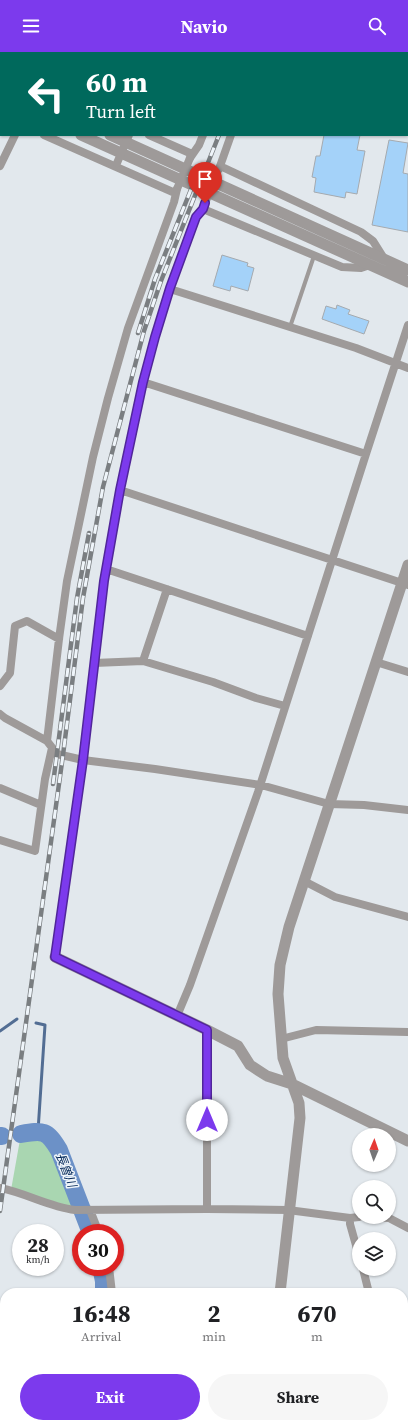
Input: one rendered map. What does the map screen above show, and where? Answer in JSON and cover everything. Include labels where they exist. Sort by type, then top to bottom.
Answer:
[{"type":"street","points":[[0,166],[15,136]]},
{"type":"street","points":[[46,136],[176,191]]},
{"type":"street","points":[[83,136],[408,282]]},
{"type":"street","points":[[112,136],[408,270]]},
{"type":"street","points":[[116,165],[129,136]]},
{"type":"street","points":[[151,136],[191,156]]},
{"type":"street","points":[[47,741],[67,581],[79,520],[108,398],[128,328],[174,202],[176,191],[191,156],[199,145],[203,136]]},
{"type":"street","points":[[231,136],[204,206],[196,217],[170,288],[143,382],[120,490],[106,569],[83,760],[55,957],[238,1046],[250,1065],[267,1076],[292,1084],[408,1140]]},
{"type":"street","points":[[219,168],[362,232],[373,241],[386,260]]},
{"type":"street","points":[[204,206],[314,256],[342,267],[361,268],[370,265]]},
{"type":"street","points":[[170,288],[356,348],[408,368]]},
{"type":"street","points":[[177,1016],[190,985],[260,785],[408,325]]},
{"type":"street","points":[[143,382],[366,454]]},
{"type":"street","points":[[120,490],[405,584]]},
{"type":"street","points":[[280,1288],[288,1210],[300,1118],[299,1103],[283,1058],[278,994],[280,965],[304,881],[329,804],[376,662],[405,584],[408,565]]},
{"type":"street","points":[[106,569],[308,636]]},
{"type":"street","points":[[143,661],[167,589]]},
{"type":"street","points":[[0,686],[10,673],[15,626],[27,621],[59,639]]},
{"type":"street","points":[[94,663],[143,661],[207,680],[256,698],[285,706]]},
{"type":"street","points":[[376,662],[408,672]]},
{"type":"street","points":[[1,718],[47,741],[57,754],[83,760],[260,785],[329,804],[364,805],[408,810]]},
{"type":"street","points":[[0,840],[35,851],[45,779],[52,748]]},
{"type":"street","points":[[0,788],[41,805]]},
{"type":"street","points":[[304,881],[335,897],[408,917]]},
{"type":"street","points":[[207,1030],[207,1209]]},
{"type":"street","points":[[281,1039],[316,1030],[408,1032]]},
{"type":"street","points":[[0,1188],[11,1190],[63,1208],[75,1210],[288,1210],[352,1217]]},
{"type":"street","points":[[89,1210],[95,1224]]},
{"type":"street","points":[[352,1221],[350,1224],[352,1232]]},
{"type":"street","points":[[396,1222],[408,1228]]},
{"type":"street","points":[[110,1276],[111,1288]]},
{"type":"street","points":[[364,1276],[368,1288]]},
{"type":"lane","points":[[290,327],[314,256]]},
{"type":"green space","points":[[38,1131],[52,1138],[56,1144],[65,1162],[83,1210],[11,1190],[21,1134]]},
{"type":"building","points":[[324,136],[360,136],[357,150],[365,151],[357,194],[346,192],[345,198],[314,192],[316,178],[312,177],[316,156],[320,156]]},
{"type":"building","points":[[389,140],[408,143],[403,173],[408,174],[408,232],[372,225]]},
{"type":"building","points":[[222,255],[248,263],[247,266],[254,268],[248,291],[231,286],[230,291],[213,286]]},
{"type":"building","points":[[337,305],[350,310],[348,314],[369,321],[364,334],[322,319],[326,306],[336,309]]},
{"type":"waterway","points":[[0,1031],[17,1019]]},
{"type":"waterway","points":[[36,1023],[45,1025],[38,1131]]},
{"type":"waterway","name":"長曽川","points":[[21,1134],[35,1132],[44,1133],[48,1135],[55,1143],[88,1224]]},
{"type":"waterway","name":"長曽川","points":[[103,1276],[104,1288]]},
{"type":"railway","points":[[0,1211],[63,755],[83,598],[103,487],[144,331],[161,281],[219,136]]},
{"type":"railway","points":[[138,333],[155,279],[196,177]]},
{"type":"railway","points":[[53,784],[77,598],[89,533]]},
{"type":"route","points":[[205,203],[203,209],[196,217],[170,288],[155,337],[143,382],[120,490],[104,581],[83,760],[55,957],[207,1030],[207,1120]]}]
